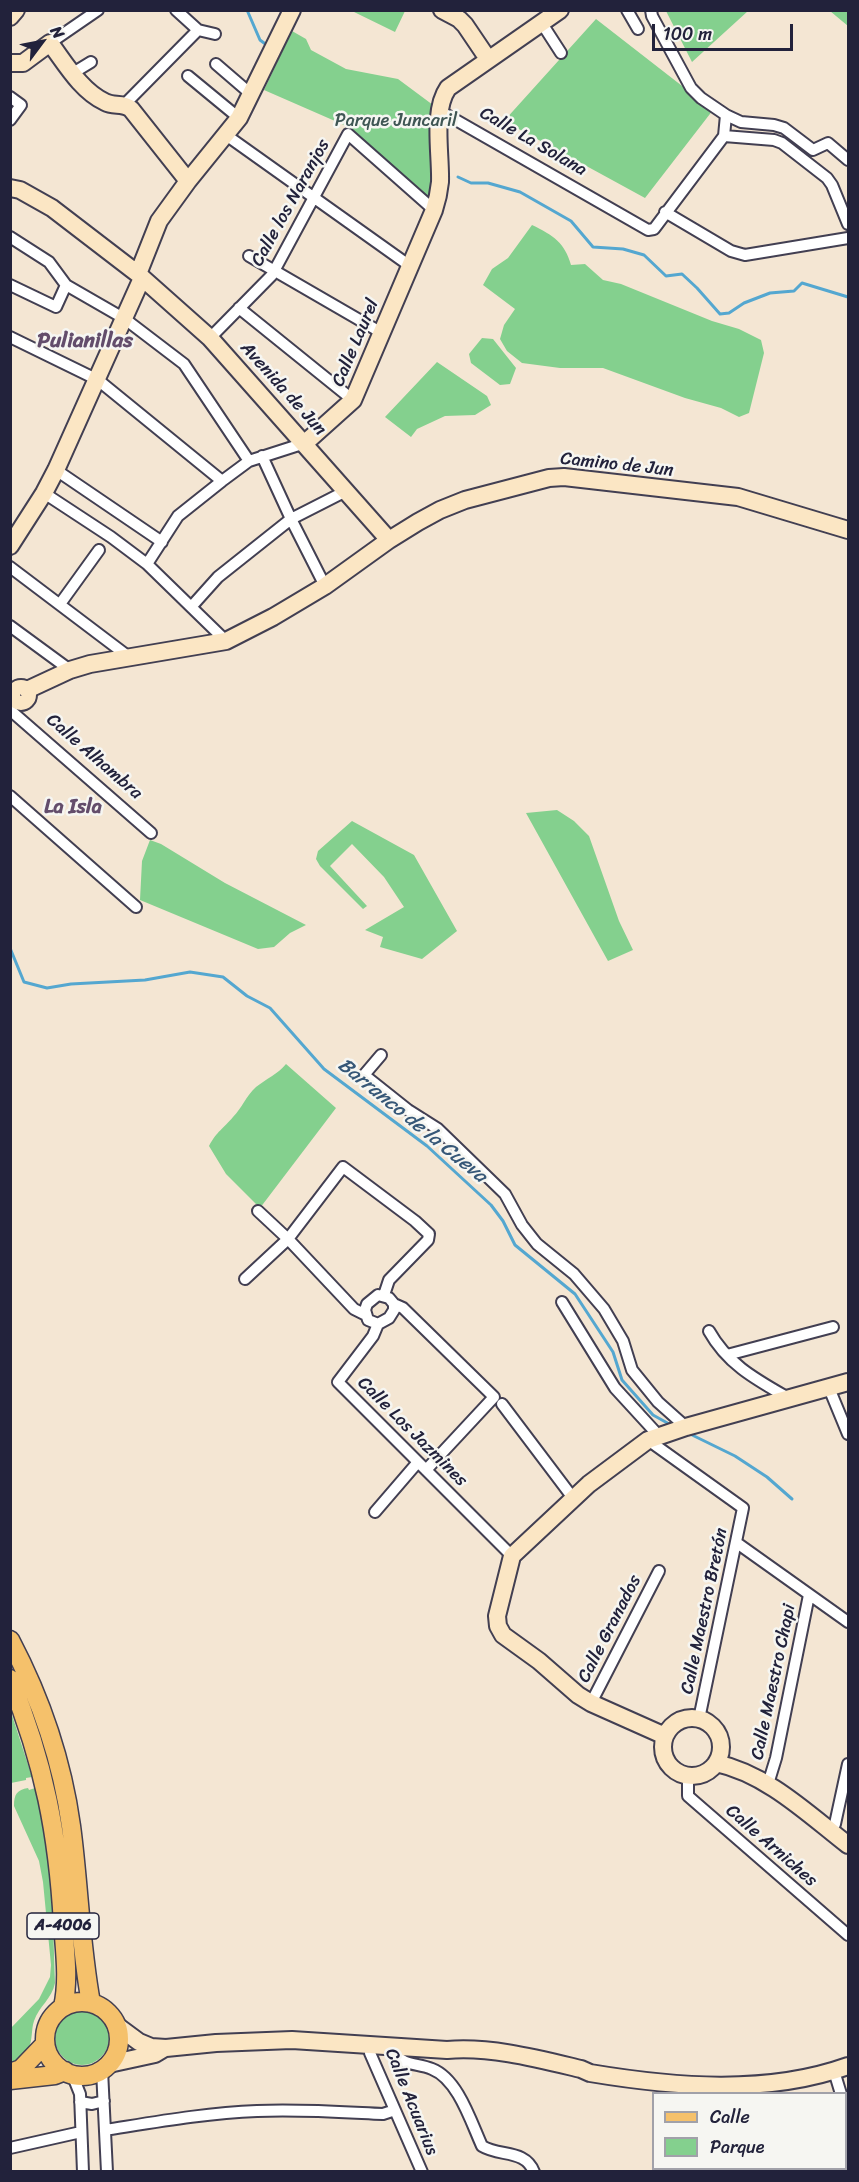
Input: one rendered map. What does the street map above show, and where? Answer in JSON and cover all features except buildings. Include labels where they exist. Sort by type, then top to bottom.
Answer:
[{"type":"main road","name":"A-4006","points":[[10,1640],[23,1664],[46,1720],[63,1783],[71,1825],[83,1955],[91,2003]]},
{"type":"main road","name":"A-4006","points":[[10,1679],[27,1720],[43,1775],[54,1828],[61,1885],[67,1978],[63,2007]]},
{"type":"main road","points":[[10,2080],[68,2073],[92,2074],[105,2067],[118,2045],[116,2025],[101,2007],[81,2002],[63,2007],[48,2022],[45,2044],[48,2055],[55,2065],[68,2073]]},
{"type":"main road","points":[[10,2073],[21,2069],[45,2044]]},
{"type":"street","points":[[10,17],[16,10]]},
{"type":"street","points":[[10,63],[23,63],[98,10]]},
{"type":"street","points":[[176,10],[198,30],[215,34]]},
{"type":"street","points":[[13,537],[57,470],[125,319],[159,221],[239,118],[292,10]]},
{"type":"street","points":[[440,111],[442,97],[448,88],[488,59],[538,16],[560,10]]},
{"type":"street","points":[[627,10],[638,29]]},
{"type":"street","points":[[651,10],[652,16],[691,88],[701,98],[741,122],[784,128],[813,150],[828,143],[849,160]]},
{"type":"street","points":[[448,12],[465,25],[488,59]]},
{"type":"street","points":[[538,16],[561,52]]},
{"type":"street","points":[[50,43],[90,92],[111,105],[125,104],[198,30]]},
{"type":"street","points":[[73,73],[92,62]]},
{"type":"street","points":[[216,64],[252,95]]},
{"type":"street","points":[[188,76],[239,118]]},
{"type":"street","points":[[10,98],[21,105],[10,120]]},
{"type":"street","points":[[125,104],[188,181]]},
{"type":"street","name":"Calle Laurel","points":[[147,564],[178,516],[249,461],[305,443],[353,400],[434,210],[440,185],[440,111]]},
{"type":"street","name":"Calle La Solana","points":[[440,111],[648,230],[654,229],[665,212]]},
{"type":"street","points":[[726,115],[724,136],[665,212],[731,251],[745,255],[849,238]]},
{"type":"street","points":[[226,135],[410,266]]},
{"type":"street","name":"Calle los Naranjos","points":[[210,338],[272,275],[312,197],[348,135],[434,210]]},
{"type":"street","points":[[724,136],[774,140],[782,143],[827,178],[849,224]]},
{"type":"street","name":"Avenida de Jun","points":[[10,188],[20,190],[52,208],[140,276],[210,338],[389,540]]},
{"type":"street","points":[[10,237],[49,262],[66,285],[125,319],[184,364],[249,461]]},
{"type":"street","points":[[249,256],[382,333]]},
{"type":"street","points":[[10,285],[56,307],[66,285]]},
{"type":"street","points":[[239,308],[353,400]]},
{"type":"street","points":[[10,337],[98,380],[222,481]]},
{"type":"street","points":[[262,456],[325,586]]},
{"type":"street","points":[[57,470],[162,542]]},
{"type":"street","name":"Camino de Jun","points":[[15,698],[70,670],[129,657],[226,641],[273,617],[325,586],[418,522],[465,501],[549,478],[564,477],[738,497],[849,530]]},
{"type":"street","points":[[192,606],[218,577],[291,519],[346,491]]},
{"type":"street","points":[[44,493],[147,564],[226,641]]},
{"type":"street","points":[[60,604],[99,550]]},
{"type":"street","points":[[10,567],[129,657]]},
{"type":"street","points":[[10,626],[70,670]]},
{"type":"street","name":"Calle Alhambra","points":[[15,698],[151,833]]},
{"type":"street","points":[[10,796],[136,907]]},
{"type":"street","points":[[381,1055],[364,1075],[408,1110],[438,1129],[506,1194],[522,1225],[537,1244],[574,1274],[604,1309],[623,1341],[632,1370],[658,1402],[686,1427]]},
{"type":"street","points":[[245,1279],[288,1239],[343,1167],[429,1234],[428,1240],[389,1280],[384,1295]]},
{"type":"street","points":[[258,1211],[288,1239],[354,1309],[366,1315]]},
{"type":"street","points":[[378,1295],[384,1295],[394,1305],[392,1314],[378,1324],[370,1322],[366,1315],[365,1310],[368,1304],[378,1295]]},
{"type":"street","points":[[562,1302],[615,1388],[654,1438]]},
{"type":"street","points":[[375,1512],[494,1397],[403,1308],[394,1305]]},
{"type":"street","name":"Calle Los Jazmines","points":[[378,1324],[372,1336],[338,1382],[512,1556]]},
{"type":"street","points":[[727,1355],[833,1327]]},
{"type":"street","points":[[709,1331],[717,1346],[742,1371],[790,1399]]},
{"type":"street","points":[[665,1736],[591,1703],[578,1695],[539,1661],[506,1639],[497,1621],[512,1556],[573,1498],[654,1438],[849,1382]]},
{"type":"street","points":[[829,1388],[849,1434]]},
{"type":"street","points":[[502,1404],[573,1498]]},
{"type":"street","name":"Calle Maestro Bretón","points":[[654,1438],[742,1509],[737,1543],[699,1719]]},
{"type":"street","points":[[737,1543],[849,1622]]},
{"type":"street","name":"Calle Granados","points":[[591,1703],[659,1570]]},
{"type":"street","name":"Calle Maestro Chapi","points":[[769,1780],[776,1758],[809,1595]]},
{"type":"street","points":[[684,1719],[699,1719],[715,1729],[721,1745],[718,1758],[709,1771],[699,1776],[688,1776],[678,1773],[670,1766],[664,1756],[663,1746],[665,1736],[676,1722],[684,1719]]},
{"type":"street","points":[[718,1758],[769,1780],[838,1829],[849,1845]]},
{"type":"street","points":[[838,1829],[849,1764]]},
{"type":"street","name":"Calle Arniches","points":[[688,1776],[688,1796],[849,1935]]},
{"type":"street","points":[[116,2025],[150,2047],[166,2048],[263,2041],[371,2044],[447,2050],[462,2055],[548,2071],[581,2075],[590,2073],[664,2083],[725,2085],[775,2082],[841,2069],[842,2092]]},
{"type":"street","name":"Calle Acuarius","points":[[371,2044],[370,2053],[422,2172]]},
{"type":"street","points":[[394,2046],[394,2054],[400,2061],[432,2069],[442,2074],[453,2085],[482,2146],[490,2151],[519,2155],[526,2159],[534,2172]]},
{"type":"street","points":[[107,2172],[105,2067],[155,2054],[166,2048]]},
{"type":"street","points":[[68,2073],[80,2094],[83,2172]]},
{"type":"street","points":[[80,2102],[92,2104],[104,2101]]},
{"type":"street","points":[[105,2130],[178,2118],[256,2111],[296,2110],[383,2114],[395,2110]]},
{"type":"street","points":[[10,2148],[81,2132]]},
{"type":"green space","points":[[352,11],[405,11],[395,32]]},
{"type":"green space","points":[[666,11],[748,11],[692,62]]},
{"type":"green space","points":[[830,11],[848,11],[848,26]]},
{"type":"green space","points":[[596,19],[713,110],[645,198],[504,121]]},
{"type":"green space","name":"Parque Juncaril","points":[[292,31],[306,39],[311,50],[346,69],[398,79],[433,105],[434,185],[429,198],[351,128],[264,90]]},
{"type":"green space","points":[[532,225],[546,232],[562,245],[571,265],[585,264],[603,280],[621,284],[712,321],[739,329],[761,340],[764,353],[749,413],[739,417],[721,408],[685,398],[603,368],[560,368],[522,363],[507,351],[500,339],[504,325],[515,309],[483,285],[492,269],[508,258]]},
{"type":"green space","points":[[482,338],[493,339],[516,368],[510,384],[500,385],[471,363],[469,354]]},
{"type":"green space","points":[[437,362],[487,396],[491,405],[475,415],[445,416],[417,429],[411,437],[385,417]]},
{"type":"green space","points":[[557,810],[574,821],[589,836],[619,921],[633,950],[608,961],[526,813]]},
{"type":"green space","points":[[352,821],[414,855],[457,931],[422,959],[380,947],[383,937],[365,930],[404,907],[384,877],[352,844],[330,866],[367,906],[363,909],[320,866],[316,859],[318,851]]},
{"type":"green space","points":[[150,840],[161,844],[225,883],[306,925],[290,933],[274,947],[258,949],[140,900],[142,861]]},
{"type":"green space","points":[[286,1064],[336,1108],[260,1208],[226,1174],[209,1146],[217,1133],[253,1091]]},
{"type":"green space","points":[[11,1712],[32,1777],[11,1783]]},
{"type":"green space","points":[[28,1788],[29,1790],[35,1788],[45,1836],[51,1885],[55,1983],[51,1994],[34,2021],[28,2049],[11,2065],[10,2029],[39,1999],[50,1977],[51,1965],[39,1861],[14,1806],[17,1793]]},
{"type":"green space","points":[[77,2011],[87,2011],[97,2015],[105,2023],[109,2038],[105,2053],[97,2061],[87,2065],[77,2065],[67,2061],[59,2053],[55,2043],[55,2033],[59,2023],[67,2015]]},
{"type":"waterway","points":[[247,10],[260,40],[268,46]]},
{"type":"waterway","points":[[458,177],[471,183],[488,183],[520,192],[571,221],[593,247],[623,249],[644,255],[666,276],[682,274],[720,314],[729,313],[744,303],[770,293],[794,291],[802,283],[848,297]]},
{"type":"waterway","name":"Barranco de la Cueva","points":[[10,948],[24,982],[47,988],[71,984],[145,980],[190,972],[223,977],[247,996],[270,1008],[324,1069],[427,1146],[491,1205],[503,1221],[515,1245],[575,1294],[613,1352],[622,1380],[653,1415],[671,1425]]},
{"type":"waterway","name":"Barranco de la Cueva","points":[[688,1433],[735,1456],[767,1477],[792,1499]]},
{"type":"district","name":"Pulianillas","points":[[85,342]]},
{"type":"district","name":"La Isla","points":[[73,808]]}]
